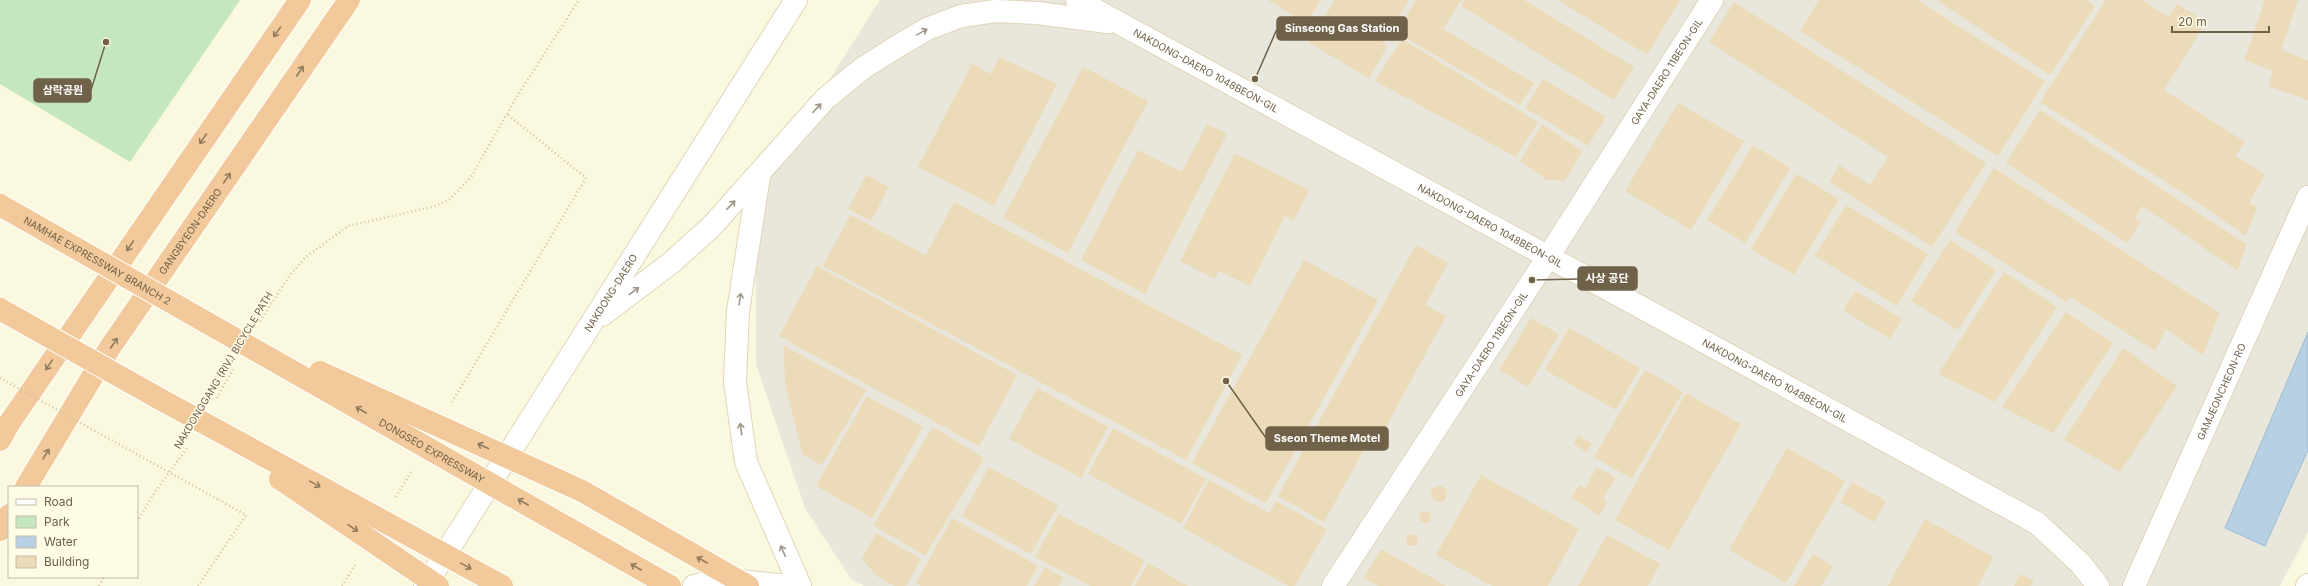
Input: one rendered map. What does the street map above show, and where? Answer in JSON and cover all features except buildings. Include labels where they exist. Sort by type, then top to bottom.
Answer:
[{"type":"highway","points":[[0,440],[32,390],[300,0]]},
{"type":"highway","name":"GANGBYEON-DAERO","points":[[27,486],[110,349],[349,0]]},
{"type":"highway","name":"NAMHAE EXPRESSWAY BRANCH 2","points":[[0,205],[195,316]]},
{"type":"highway","points":[[0,309],[158,398],[502,586]]},
{"type":"highway","points":[[195,316],[582,491],[748,586]]},
{"type":"highway","name":"DONGSEO EXPRESSWAY","points":[[195,316],[670,586]]},
{"type":"highway","points":[[158,398],[438,586]]},
{"type":"highway","points":[[0,530],[8,517]]},
{"type":"street","name":"NAKDONG-DAERO","points":[[425,586],[796,0]]},
{"type":"street","name":"NAKDONG-DAERO 1048BEON-GIL","points":[[1077,0],[2037,523],[2081,564],[2098,586]]},
{"type":"street","points":[[1103,0],[1121,24]]},
{"type":"street","name":"GAYA-DAERO 11BEON-GIL","points":[[1333,586],[1548,257],[1712,0]]},
{"type":"street","points":[[592,323],[671,263],[712,226],[759,176],[825,100],[863,68],[927,29],[961,16],[996,11],[1037,13],[1121,24]]},
{"type":"street","points":[[759,176],[738,311],[735,382],[746,462],[800,586]]},
{"type":"street","name":"GAMJEONCHEON-RO","points":[[2134,586],[2308,197]]},
{"type":"street","points":[[694,586],[719,579],[790,586]]},
{"type":"path","name":"NAKDONGGANG (RIV.) BICYCLE PATH","points":[[259,322],[290,275],[306,257],[348,226],[432,207],[449,200],[471,177],[507,114],[579,0]]},
{"type":"path","points":[[448,409],[586,178],[507,114]]},
{"type":"path","name":"NAKDONGGANG (RIV.) BICYCLE PATH","points":[[213,405],[236,364]]},
{"type":"path","points":[[0,378],[246,515],[198,586]]},
{"type":"path","name":"NAKDONGGANG (RIV.) BICYCLE PATH","points":[[138,520],[155,492],[189,446]]},
{"type":"path","points":[[395,498],[416,464]]},
{"type":"path","points":[[342,586],[358,559]]},
{"type":"shaded area","points":[[880,0],[2308,0],[2308,532],[2280,586],[864,586],[851,579],[805,508],[756,364],[756,196]]},
{"type":"green space","points":[[0,0],[240,0],[130,162],[0,84]]},
{"type":"water","points":[[2308,332],[2308,450],[2265,546],[2225,528]]},
{"type":"place","name":"삼락공원","points":[[106,42]]},
{"type":"place","name":"Sinseong Gas Station","points":[[1255,79]]},
{"type":"place","name":"사상 공단","points":[[1532,280]]},
{"type":"place","name":"Sseon Theme Motel","points":[[1226,381]]}]
